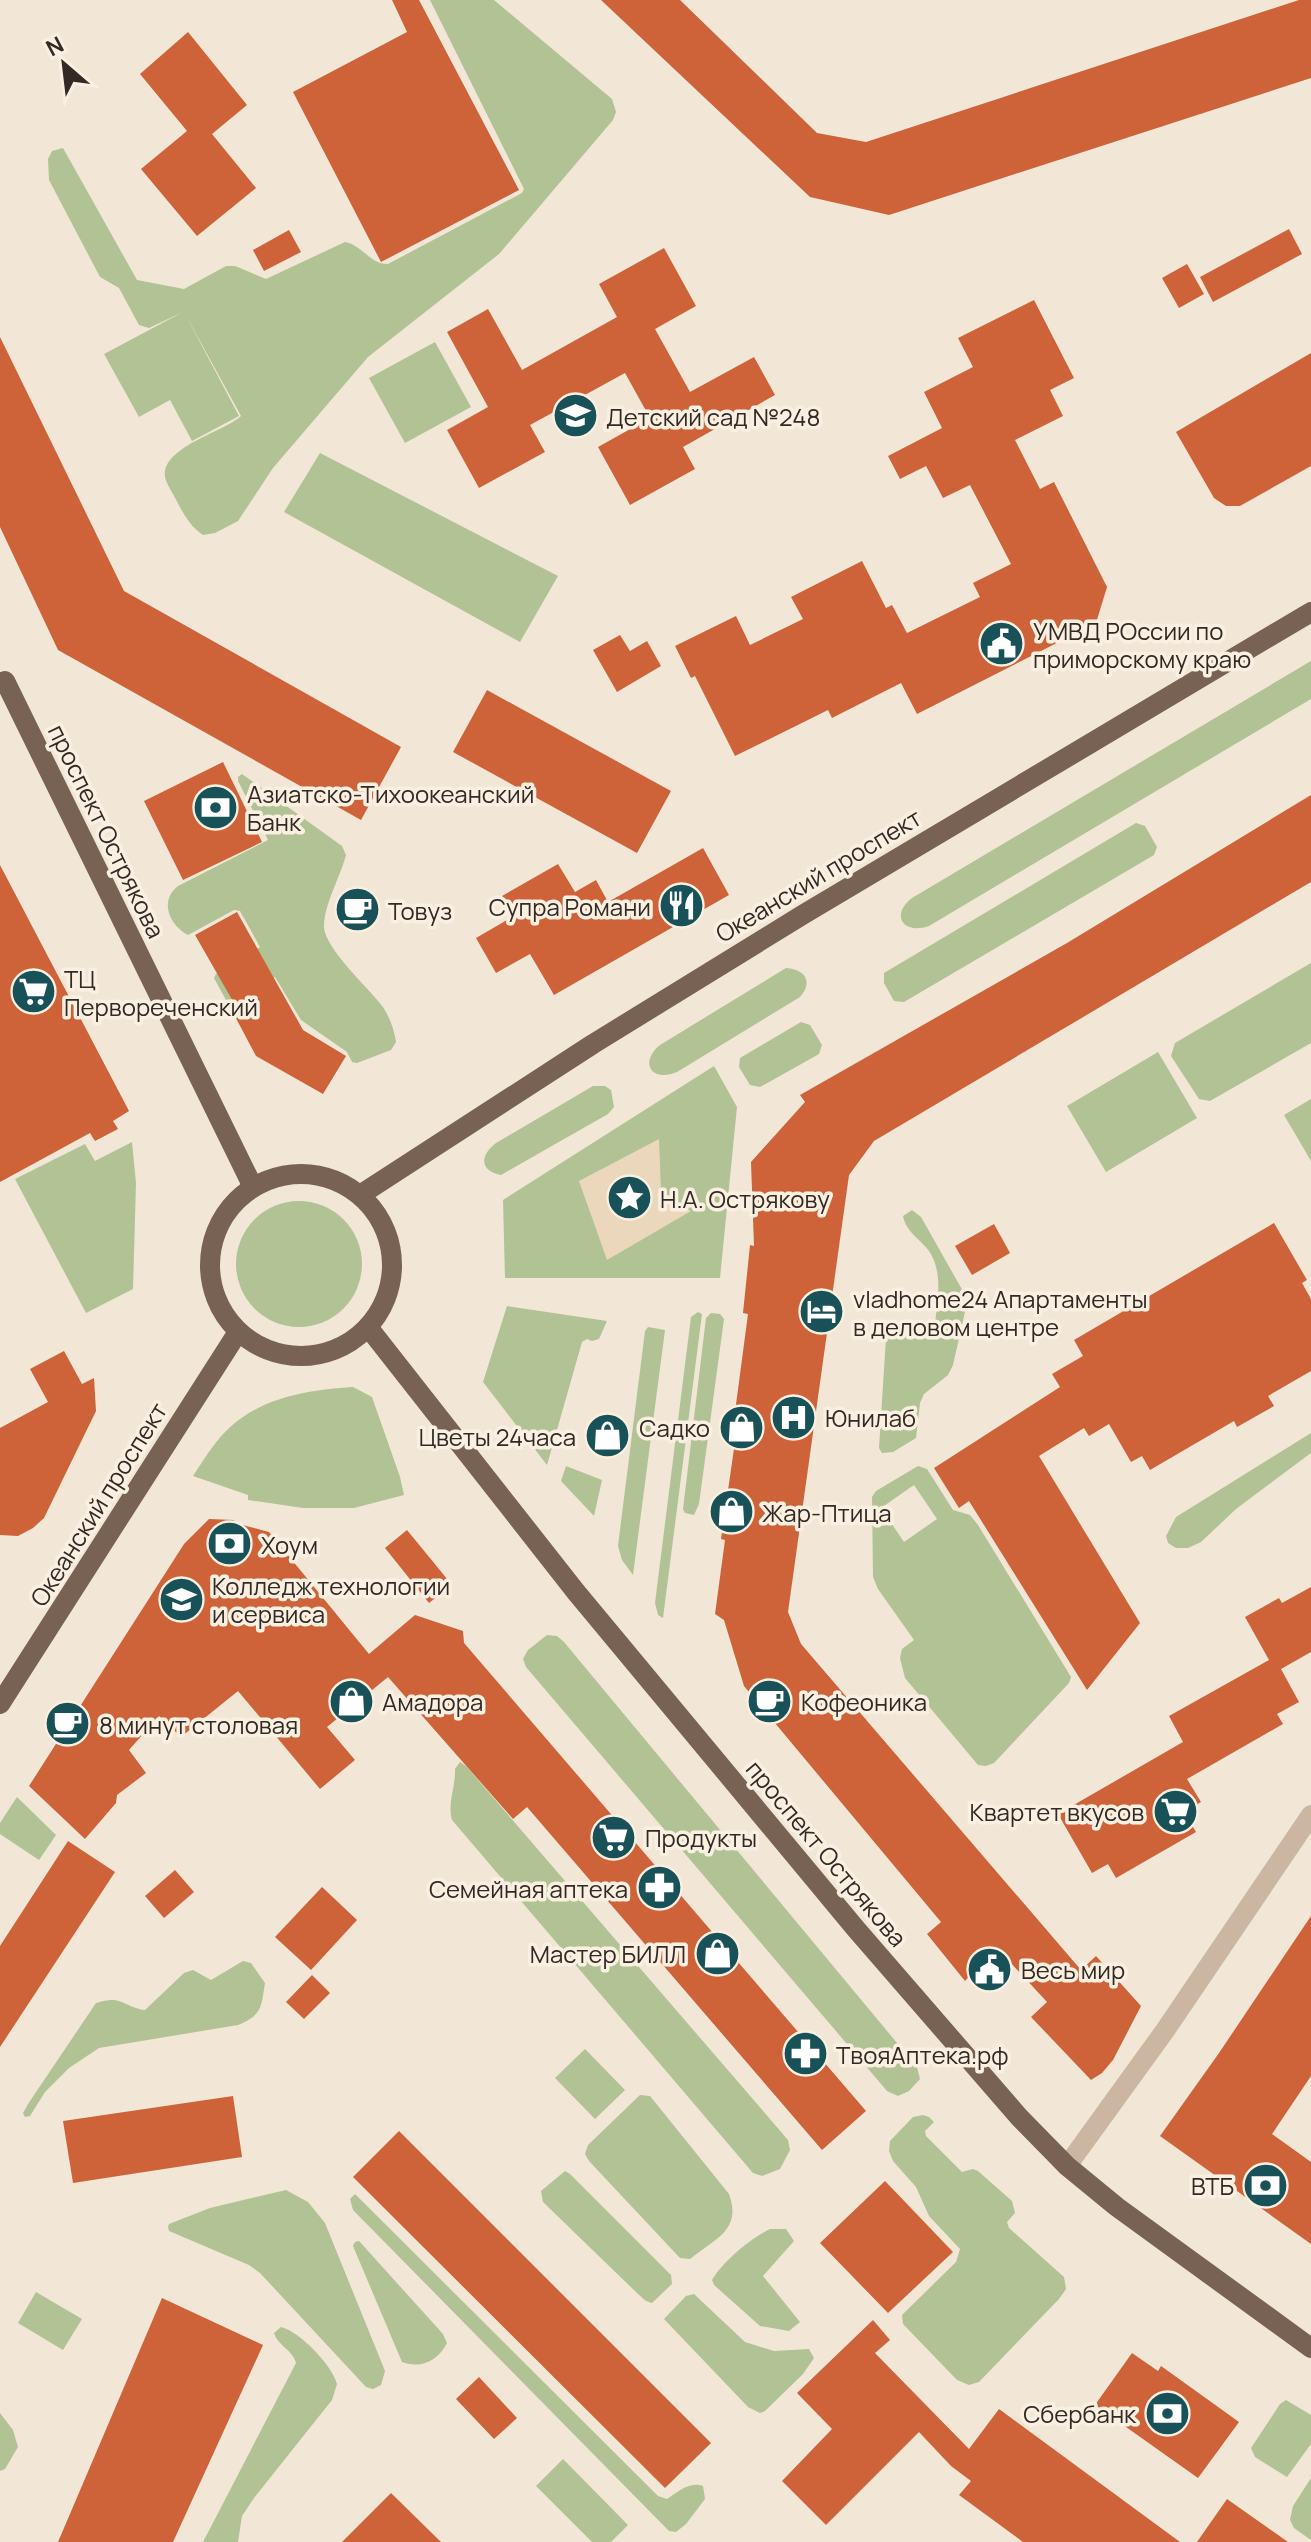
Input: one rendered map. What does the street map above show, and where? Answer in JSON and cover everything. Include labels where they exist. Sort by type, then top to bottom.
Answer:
[{"type":"main road","name":"Океанский проспект","points":[[360,1195],[672,995],[990,801],[1311,612]]},
{"type":"main road","name":"проспект Острякова","points":[[2,678],[253,1187]]},
{"type":"main road","points":[[308,1174],[341,1183],[360,1195],[383,1225],[392,1261],[388,1293],[368,1327],[347,1343],[310,1356],[271,1351],[238,1332],[214,1294],[210,1261],[213,1240],[222,1219],[236,1201],[253,1187],[285,1175],[308,1174]]},
{"type":"main road","name":"проспект Острякова","points":[[368,1327],[576,1592],[699,1742],[1019,2117],[1067,2166],[1117,2207],[1311,2348]]},
{"type":"main road","name":"Океанский проспект","points":[[0,1704],[238,1332]]},
{"type":"street","points":[[1067,2166],[1164,2032],[1311,1815]]},
{"type":"green space","points":[[430,0],[494,0],[612,99],[616,112],[613,120],[499,254],[368,357],[273,468],[238,521],[215,533],[203,535],[189,522],[169,488],[165,477],[166,466],[195,441],[241,416],[184,312],[239,416],[192,441],[170,400],[139,417],[104,354],[183,312],[149,328],[139,325],[119,288],[100,277],[49,180],[48,159],[52,151],[63,148],[137,280],[184,289],[226,266],[235,266],[266,279],[345,242],[376,261],[388,264],[522,193],[524,189]]},
{"type":"green space","points":[[435,342],[471,407],[405,443],[369,378]]},
{"type":"green space","points":[[320,453],[558,576],[520,642],[284,512]]},
{"type":"green space","points":[[1311,661],[1311,699],[929,926],[912,928],[902,922],[902,911],[912,898]]},
{"type":"green space","points":[[242,774],[342,846],[346,855],[327,909],[326,936],[339,957],[385,1011],[396,1042],[391,1050],[357,1063],[352,1062],[347,1052],[301,1020],[275,977],[229,1002],[226,1000],[214,978],[216,974],[260,947],[240,911],[234,910],[188,935],[171,919],[169,899],[178,886],[268,840],[238,781]]},
{"type":"green space","points":[[1136,823],[1145,826],[1157,847],[1154,855],[904,1002],[894,1001],[884,983],[884,973]]},
{"type":"green space","points":[[1311,963],[1311,1043],[1210,1101],[1199,1099],[1171,1056],[1175,1043]]},
{"type":"green space","points":[[786,968],[798,971],[805,977],[806,986],[800,997],[677,1072],[660,1075],[651,1069],[650,1058],[660,1045]]},
{"type":"green space","points":[[801,1022],[810,1025],[822,1045],[819,1054],[760,1087],[750,1085],[739,1067],[740,1058]]},
{"type":"green space","points":[[1158,1052],[1197,1118],[1106,1172],[1067,1106]]},
{"type":"green space","points":[[714,1066],[737,1107],[720,1278],[505,1278],[503,1200]]},
{"type":"green space","points":[[593,1086],[605,1086],[611,1090],[614,1107],[608,1114],[501,1175],[489,1170],[484,1162],[485,1157],[496,1143]]},
{"type":"green space","points":[[1311,1099],[1311,1161],[1284,1115]]},
{"type":"green space","points":[[132,1142],[136,1183],[133,1289],[86,1313],[15,1179],[85,1144],[95,1161]]},
{"type":"green space","points":[[299,1201],[323,1205],[344,1219],[358,1240],[362,1264],[358,1288],[344,1309],[323,1323],[299,1327],[275,1323],[254,1309],[240,1288],[236,1264],[240,1240],[254,1219],[275,1205]]},
{"type":"green space","points":[[912,1210],[921,1217],[967,1303],[953,1365],[948,1375],[924,1394],[916,1438],[893,1452],[882,1453],[879,1448],[886,1338],[891,1333],[927,1338],[934,1333],[937,1270],[929,1251],[905,1222],[903,1216]]},
{"type":"green space","points":[[507,1306],[607,1321],[599,1339],[582,1342],[547,1465],[483,1382]]},
{"type":"green space","points":[[698,1312],[702,1314],[663,1618],[658,1615],[655,1603],[691,1317]]},
{"type":"green space","points":[[711,1313],[720,1314],[724,1319],[699,1504],[694,1515],[685,1513],[683,1509],[706,1318]]},
{"type":"green space","points":[[648,1327],[665,1330],[633,1575],[622,1560],[618,1546],[645,1331]]},
{"type":"green space","points":[[353,1387],[372,1397],[404,1495],[354,1508],[303,1508],[248,1500],[248,1495],[193,1476],[221,1436],[254,1410],[302,1393]]},
{"type":"green space","points":[[1311,1433],[1311,1453],[1236,1509],[1201,1542],[1188,1548],[1176,1548],[1168,1543],[1166,1536],[1176,1517]]},
{"type":"green space","points":[[566,1466],[602,1480],[594,1516],[561,1481]]},
{"type":"green space","points":[[918,1466],[927,1469],[953,1510],[970,1515],[978,1525],[1071,1677],[1069,1683],[994,1763],[978,1765],[905,1678],[900,1658],[902,1649],[914,1640],[873,1577],[872,1497],[876,1491]],"holes":[[[914,1485],[937,1519],[904,1542],[881,1508]]]},
{"type":"green space","points":[[547,1635],[557,1636],[564,1642],[917,2067],[920,2079],[909,2091],[898,2096],[887,2091],[526,1667],[523,1659],[528,1650]]},
{"type":"green space","points":[[460,1762],[788,2140],[790,2150],[780,2169],[762,2176],[753,2173],[452,1820],[450,1807],[455,1769]]},
{"type":"green space","points":[[17,1797],[56,1835],[39,1860],[0,1834],[0,1823]]},
{"type":"green space","points":[[243,1961],[251,1963],[265,1983],[261,2005],[252,2018],[238,2025],[99,2048],[69,2068],[45,2092],[30,2116],[25,2117],[23,2113],[28,2104],[96,2003],[117,2000],[145,2010],[184,1973],[193,1970],[211,1980]]},
{"type":"green space","points":[[585,2049],[625,2090],[595,2119],[555,2078]]},
{"type":"green space","points":[[640,2095],[650,2096],[729,2194],[732,2216],[729,2225],[717,2239],[690,2259],[680,2258],[585,2154],[588,2145]]},
{"type":"green space","points":[[923,2115],[934,2122],[925,2131],[926,2136],[962,2172],[978,2171],[1012,2201],[1015,2213],[1007,2222],[1009,2228],[1064,2277],[1066,2289],[1059,2299],[979,2382],[969,2385],[957,2380],[903,2324],[902,2315],[956,2262],[960,2249],[929,2216],[916,2187],[893,2161],[889,2151],[890,2141],[913,2117]]},
{"type":"green space","points":[[565,2171],[671,2275],[672,2284],[652,2303],[637,2293],[543,2202],[541,2191]]},
{"type":"green space","points":[[286,2190],[308,2202],[325,2223],[385,2371],[381,2385],[373,2389],[366,2387],[260,2273],[249,2265],[169,2231],[169,2224],[210,2208]]},
{"type":"green space","points":[[355,2194],[658,2496],[667,2499],[688,2486],[703,2486],[705,2499],[686,2524],[676,2532],[669,2531],[353,2210],[350,2199]]},
{"type":"green space","points":[[770,2229],[786,2229],[794,2241],[763,2276],[800,2322],[789,2331],[760,2326],[712,2280],[738,2251]]},
{"type":"green space","points":[[359,2241],[443,2334],[447,2343],[434,2359],[416,2365],[402,2362],[353,2246]]},
{"type":"green space","points":[[36,2292],[82,2319],[63,2350],[18,2323]]},
{"type":"green space","points":[[694,2294],[745,2342],[774,2351],[809,2349],[814,2358],[803,2374],[765,2411],[760,2413],[748,2407],[664,2319],[686,2296]]},
{"type":"green space","points":[[281,2327],[306,2342],[329,2368],[337,2384],[332,2400],[242,2516],[238,2542],[203,2542],[296,2363],[274,2333]]},
{"type":"green space","points":[[1286,2400],[1311,2415],[1311,2444],[1287,2477],[1255,2457],[1251,2448],[1280,2404]]},
{"type":"green space","points":[[0,2413],[13,2430],[18,2447],[5,2469],[0,2471]]},
{"type":"green space","points":[[563,2459],[628,2525],[611,2542],[592,2542],[536,2486]]},
{"type":"green space","points":[[1311,2478],[1311,2540],[1294,2528],[1290,2520],[1293,2506]]},
{"type":"shaded area","points":[[659,1139],[661,1191],[691,1211],[607,1260],[579,1181]]},
{"type":"building","points":[[392,0],[419,0],[519,190],[381,262],[293,92],[407,32]]},
{"type":"building","points":[[601,0],[680,0],[817,133],[866,142],[1299,0],[1311,0],[1311,78],[889,215],[810,197]]},
{"type":"building","points":[[188,32],[247,105],[212,134],[256,188],[197,236],[141,169],[187,131],[140,74]]},
{"type":"building","points":[[1289,229],[1302,254],[1213,302],[1200,277]]},
{"type":"building","points":[[289,230],[301,252],[264,271],[253,250]]},
{"type":"building","points":[[664,248],[696,306],[655,329],[690,392],[754,357],[775,395],[683,447],[695,469],[630,505],[598,447],[650,418],[625,373],[530,425],[545,452],[479,488],[447,430],[488,407],[447,332],[488,309],[522,370],[617,317],[599,284]]},
{"type":"building","points":[[1187,264],[1204,294],[1179,308],[1162,278]]},
{"type":"building","points":[[1034,300],[1074,378],[1050,390],[1063,416],[1015,440],[1040,489],[1054,482],[1107,587],[1096,623],[917,714],[901,683],[832,718],[828,710],[735,756],[695,676],[691,678],[675,646],[736,616],[750,645],[803,619],[791,597],[862,561],[886,608],[892,605],[907,633],[980,597],[973,583],[1011,564],[970,485],[943,498],[926,466],[900,479],[888,456],[942,428],[924,392],[973,367],[958,338]]},
{"type":"building","points":[[0,337],[124,591],[401,747],[361,820],[58,650],[0,527]]},
{"type":"building","points":[[1311,353],[1311,466],[1240,506],[1226,506],[1214,498],[1176,432]]},
{"type":"building","points":[[620,635],[630,651],[647,641],[661,666],[617,692],[593,650]]},
{"type":"building","points":[[487,690],[671,791],[637,853],[453,752]]},
{"type":"building","points":[[223,762],[262,842],[183,880],[144,801]]},
{"type":"building","points":[[1311,795],[1311,882],[874,1141],[849,1175],[788,1612],[801,1644],[1081,1970],[1096,1956],[1141,2006],[1113,2060],[1091,2080],[1031,2017],[1047,2002],[996,1947],[965,1981],[927,1934],[941,1922],[744,1686],[724,1620],[715,1614],[725,1540],[721,1539],[737,1428],[733,1427],[748,1314],[743,1313],[750,1245],[754,1246],[751,1162],[805,1102],[800,1095],[1067,943]]},
{"type":"building","points":[[703,848],[729,895],[554,995],[530,954],[496,973],[476,938],[514,916],[502,896],[558,864],[575,892],[596,880],[608,902]]},
{"type":"building","name":"ТЦ Первореченский","points":[[0,865],[129,1111],[113,1121],[118,1129],[95,1141],[90,1133],[0,1182]]},
{"type":"building","points":[[237,912],[303,1030],[346,1056],[323,1094],[256,1056],[229,1005],[234,1003],[195,935]]},
{"type":"building","points":[[1274,1223],[1307,1280],[1302,1283],[1311,1299],[1311,1371],[1268,1396],[1274,1406],[1237,1427],[1234,1421],[1150,1470],[1142,1456],[1131,1462],[1109,1424],[1089,1436],[1084,1428],[1039,1456],[1140,1623],[1087,1690],[969,1501],[959,1508],[934,1468],[1060,1387],[1052,1374],[1083,1356],[1074,1340]]},
{"type":"building","points":[[994,1224],[1010,1253],[972,1275],[955,1246]]},
{"type":"building","points":[[64,1351],[82,1384],[94,1378],[96,1411],[44,1518],[18,1536],[0,1535],[0,1428],[48,1402],[30,1369]]},
{"type":"building","points":[[209,1519],[234,1520],[235,1523],[269,1532],[369,1654],[415,1615],[463,1631],[464,1643],[866,2111],[822,2150],[527,1807],[513,1819],[388,1677],[327,1727],[355,1760],[320,1789],[238,1691],[181,1737],[159,1716],[129,1750],[146,1773],[117,1795],[116,1803],[85,1839],[29,1786],[184,1544]]},
{"type":"building","points":[[407,1530],[452,1585],[429,1603],[385,1548]]},
{"type":"building","points":[[1311,1587],[1311,1652],[1281,1669],[1299,1702],[1277,1714],[1283,1724],[1187,1779],[1201,1802],[1184,1812],[1196,1832],[1116,1878],[1108,1864],[1092,1873],[1058,1814],[1183,1742],[1169,1716],[1269,1660],[1245,1617],[1279,1598],[1282,1603]]},
{"type":"building","points":[[68,1841],[115,1872],[0,2047],[0,1946]]},
{"type":"building","points":[[175,1870],[194,1892],[164,1918],[145,1896]]},
{"type":"building","points":[[322,1887],[357,1920],[311,1970],[275,1937]]},
{"type":"building","points":[[1311,1916],[1311,2076],[1272,2134],[1311,2162],[1311,2244],[1160,2136]]},
{"type":"building","points":[[312,1975],[330,1993],[304,2019],[286,2002]]},
{"type":"building","points":[[233,2096],[242,2157],[73,2183],[63,2121]]},
{"type":"building","points":[[399,2131],[711,2443],[665,2488],[353,2177]]},
{"type":"building","points":[[885,2181],[953,2252],[888,2313],[820,2243]]},
{"type":"building","points":[[162,2298],[263,2345],[173,2542],[58,2542]]},
{"type":"building","points":[[873,2320],[890,2340],[875,2353],[969,2449],[999,2409],[1180,2542],[1023,2542],[959,2495],[971,2481],[951,2466],[919,2432],[826,2525],[782,2481],[832,2429],[797,2393]]},
{"type":"building","name":"Сбербанк","points":[[1132,2353],[1158,2371],[1161,2366],[1239,2422],[1198,2478],[1095,2405]]},
{"type":"building","points":[[479,2377],[517,2418],[494,2439],[456,2399]]},
{"type":"building","points":[[391,2493],[441,2542],[342,2542]]},
{"type":"building","points":[[1227,2499],[1288,2542],[1197,2542]]},
{"type":"place","name":"Детский сад №248","points":[[575,416]]},
{"type":"place","name":"УМВД РОссии по приморскому краю","points":[[1002,644]]},
{"type":"place","name":"Азиатско-Тихоокеанский Банк","points":[[216,807]]},
{"type":"place","name":"Супра Романи","points":[[682,906]]},
{"type":"place","name":"Товуз","points":[[357,910]]},
{"type":"place","name":"ТЦ Первореченский","points":[[33,992]]},
{"type":"place","name":"Н.А. Острякову","points":[[629,1198]]},
{"type":"place","name":"vladhome24 Апартаменты в деловом центре","points":[[822,1312]]},
{"type":"place","name":"Юнилаб","points":[[794,1417]]},
{"type":"place","name":"Садко","points":[[741,1427]]},
{"type":"place","name":"Цветы 24часа","points":[[607,1436]]},
{"type":"place","name":"Жар-Птица","points":[[731,1512]]},
{"type":"place","name":"Хоум","points":[[230,1544]]},
{"type":"place","name":"Колледж технологии и сервиса","points":[[181,1599]]},
{"type":"place","name":"Амадора","points":[[351,1701]]},
{"type":"place","name":"Кофеоника","points":[[770,1701]]},
{"type":"place","name":"8 минут столовая","points":[[68,1724]]},
{"type":"place","name":"Квартет вкусов","points":[[1175,1811]]},
{"type":"place","name":"Продукты","points":[[614,1837]]},
{"type":"place","name":"Семейная аптека","points":[[659,1888]]},
{"type":"place","name":"Мастер БИЛЛ","points":[[717,1953]]},
{"type":"place","name":"Весь мир","points":[[990,1969]]},
{"type":"place","name":"ТвояАптека.рф","points":[[805,2054]]},
{"type":"place","name":"ВТБ","points":[[1265,2185]]},
{"type":"place","name":"Сбербанк","points":[[1167,2413]]}]
